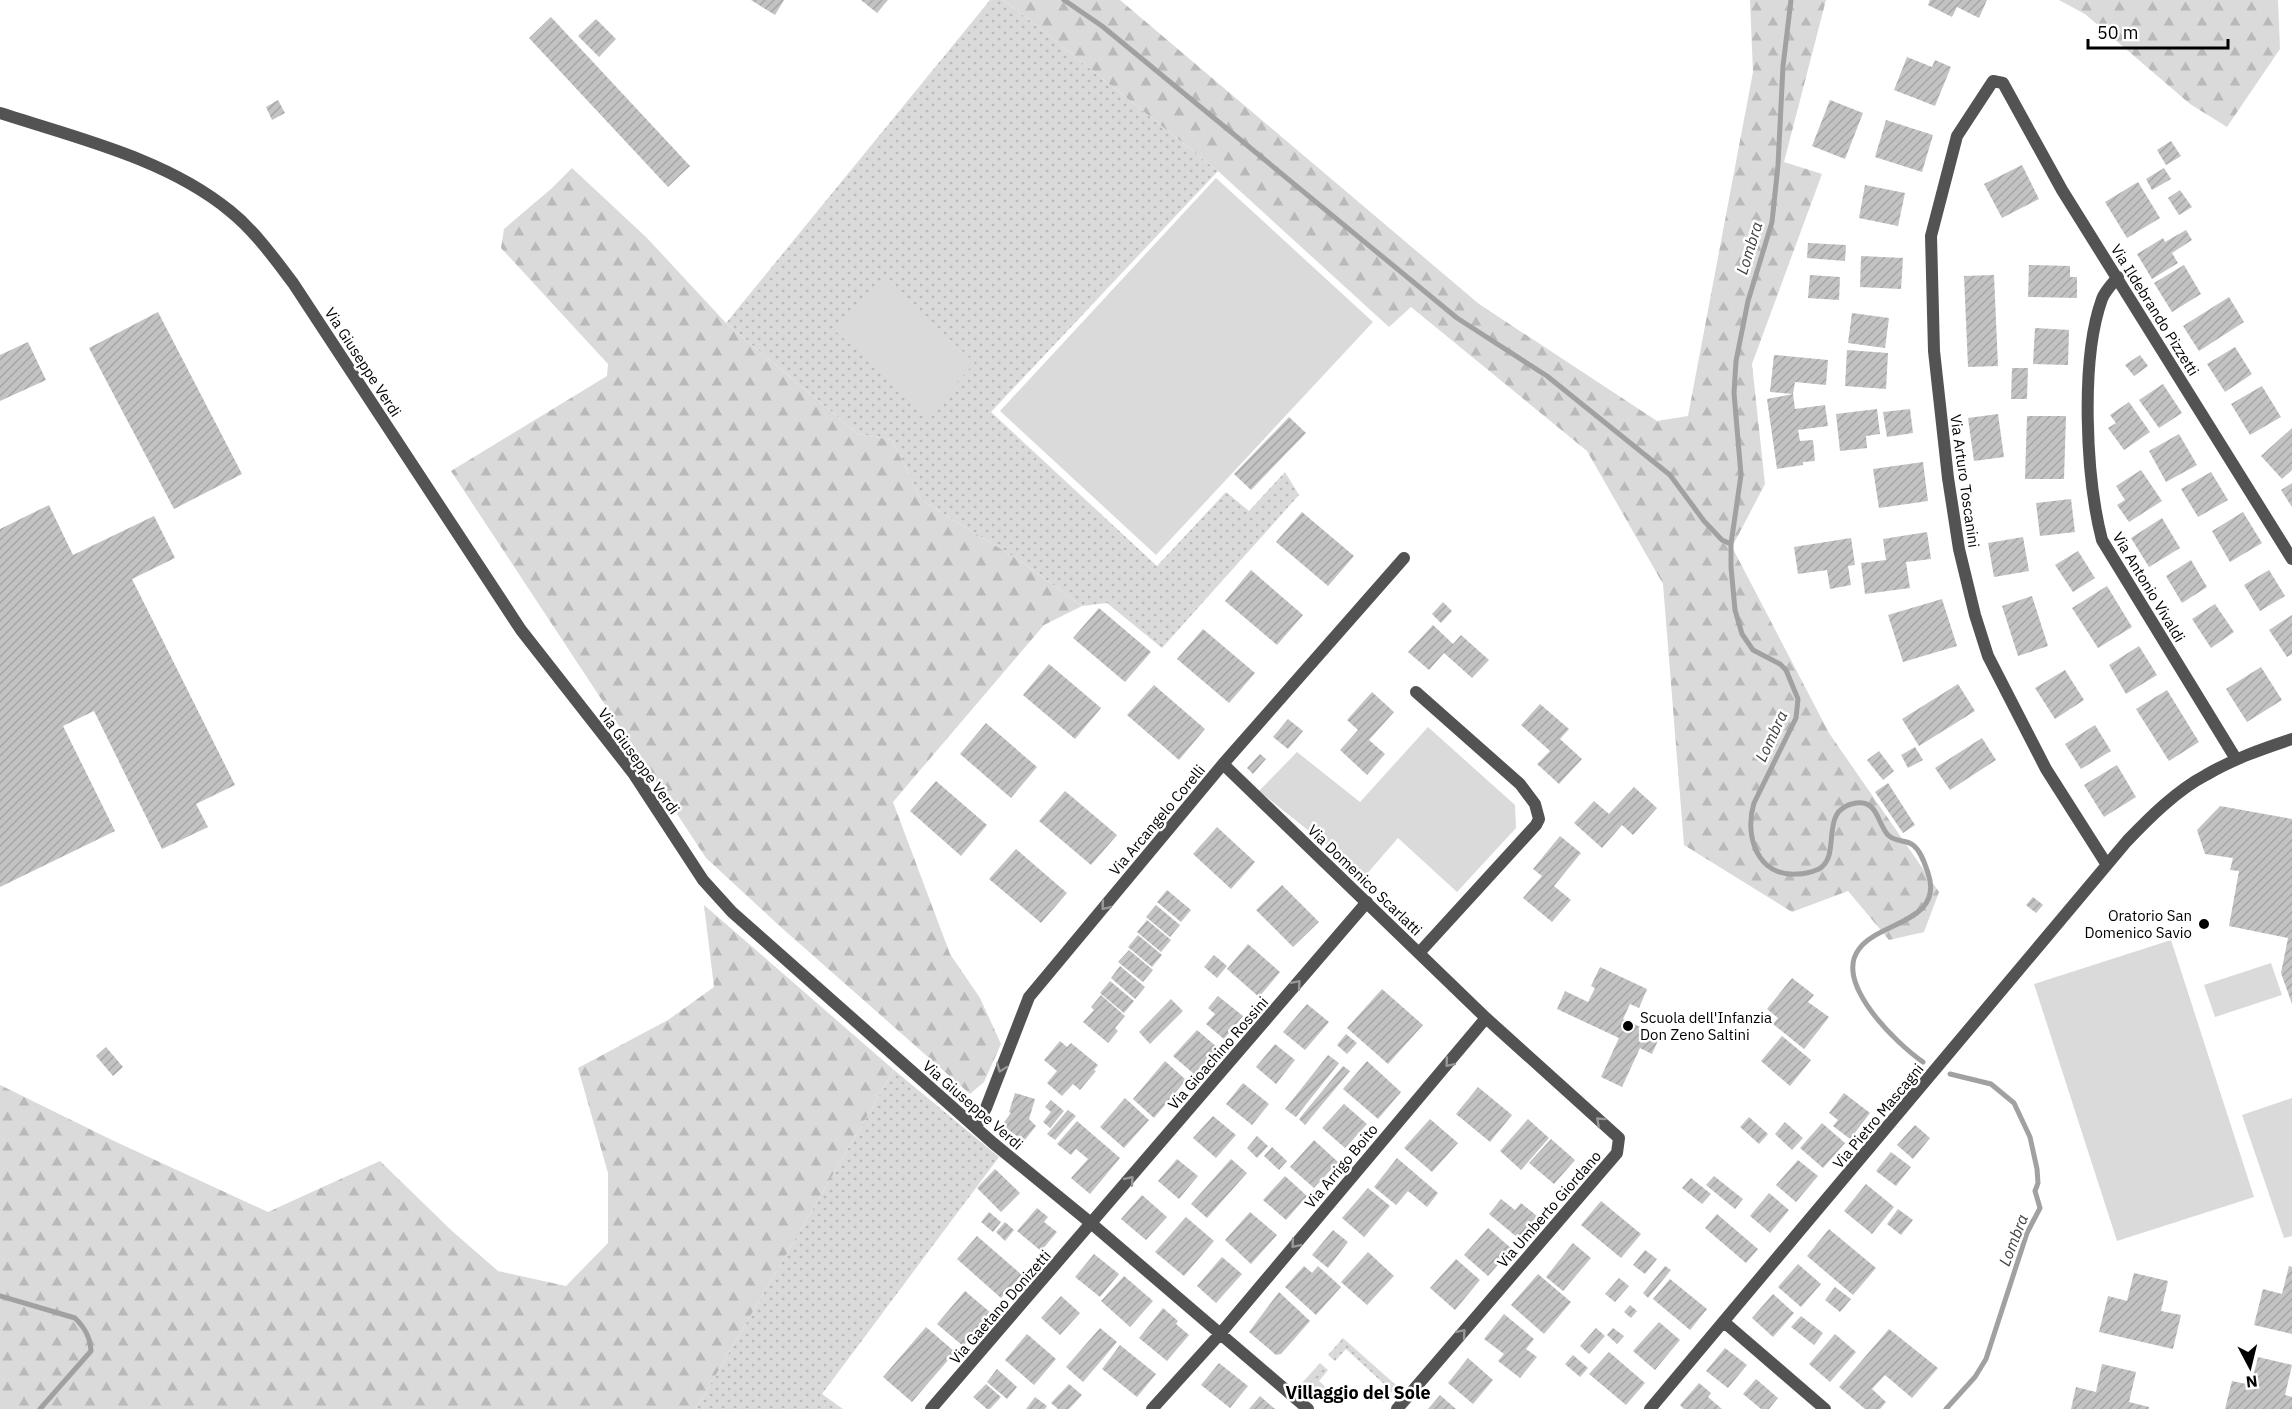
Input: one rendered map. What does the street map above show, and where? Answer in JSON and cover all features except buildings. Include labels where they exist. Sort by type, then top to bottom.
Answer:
[{"type":"street","name":"Via Ildebrando Pizzetti","points":[[1993,81],[2003,83],[2062,190],[2292,559]]},
{"type":"street","name":"Via Arturo Toscanini","points":[[1993,81],[1957,136],[1931,236],[1934,351],[1948,478],[1959,549],[1975,615],[1988,656],[2046,769],[2107,865]]},
{"type":"street","name":"Via Giuseppe Verdi","points":[[0,113],[146,162],[175,175],[230,210],[251,229],[293,283],[521,630],[633,773],[703,880],[732,912],[976,1128],[1308,1409]]},
{"type":"street","name":"Via Antonio Vivaldi","points":[[2118,277],[2103,296],[2092,335],[2089,398],[2090,475],[2097,520],[2102,540],[2236,759]]},
{"type":"street","name":"Via Arcangelo Corelli","points":[[976,1128],[1029,997],[1223,764],[1404,558]]},
{"type":"street","points":[[1416,692],[1520,784],[1535,804],[1539,819],[1419,953]]},
{"type":"street","name":"Via Pietro Mascagni","points":[[1650,1409],[2127,841],[2149,818],[2203,776],[2236,759],[2292,739]]},
{"type":"street","name":"Via Domenico Scarlatti","points":[[1223,764],[1486,1018]]},
{"type":"street","name":"Via Gioachino Rossini","points":[[1092,1224],[1367,902]]},
{"type":"street","name":"Via Arrigo Boito","points":[[1152,1409],[1220,1334],[1486,1018]]},
{"type":"street","name":"Via Umberto Giordano","points":[[1397,1409],[1617,1153],[1619,1138],[1486,1018]]},
{"type":"street","name":"Via Gaetano Donizetti","points":[[931,1409],[1092,1224]]},
{"type":"street","points":[[1724,1322],[1825,1409]]},
{"type":"green space","points":[[990,0],[1004,0],[1218,171],[991,412],[1157,566],[1226,492],[1249,511],[1285,472],[1299,495],[1162,648],[1107,603],[1082,606],[1019,560],[921,500],[892,440],[858,434],[726,323]]},
{"type":"green space","points":[[1004,0],[1120,0],[1479,304],[1657,421],[1688,416],[1753,72],[1750,0],[1826,0],[1784,162],[1822,174],[1752,364],[1765,484],[1732,547],[1829,733],[1939,892],[1924,932],[1889,940],[1848,891],[1792,912],[1684,845],[1663,584],[1587,451],[1411,307],[1389,327],[1218,171]]},
{"type":"green space","points":[[2059,0],[2278,0],[2280,49],[2227,127],[2190,104],[2085,14]]},
{"type":"green space","points":[[572,168],[647,238],[726,323],[858,434],[892,440],[921,500],[1019,560],[1082,606],[1044,625],[893,802],[950,954],[980,998],[1001,1044],[984,1082],[970,1094],[706,858],[451,471],[607,376],[608,364],[501,248],[504,229]]},
{"type":"green space","points":[[1216,178],[1373,322],[1156,555],[1000,411]]},
{"type":"green space","points":[[884,278],[975,363],[927,414],[833,329]]},
{"type":"green space","points":[[1428,727],[1515,805],[1516,828],[1457,892],[1398,838],[1365,876],[1259,791],[1297,752],[1360,802]]},
{"type":"green space","points":[[704,905],[894,1070],[696,1409],[0,1409],[0,1085],[268,1212],[380,1161],[452,1231],[498,1271],[566,1286],[608,1243],[608,1173],[578,1068],[668,1020],[714,987]]},
{"type":"green space","points":[[2171,940],[2254,1197],[2117,1241],[2034,984]]},
{"type":"green space","points":[[2271,963],[2282,995],[2215,1017],[2204,985]]},
{"type":"green space","points":[[894,1070],[999,1157],[822,1394],[843,1409],[696,1409]]},
{"type":"green space","points":[[2292,1098],[2292,1236],[2284,1238],[2242,1115]]},
{"type":"green space","points":[[1343,1338],[1397,1386],[1383,1401],[1375,1394],[1384,1384],[1346,1349],[1335,1361],[1328,1355]]},
{"type":"green space","points":[[1320,1363],[1328,1370],[1319,1381],[1334,1395],[1326,1404],[1302,1383]]},
{"type":"waterway","points":[[1064,0],[1102,26],[1457,318],[1547,376],[1670,475],[1704,521],[1722,540],[1731,544]]},
{"type":"waterway","name":"Lombra","points":[[1791,0],[1783,66],[1778,165],[1772,222],[1748,301],[1736,361],[1734,393],[1741,475],[1731,544],[1731,567],[1735,610],[1742,634],[1753,650],[1780,664],[1786,670],[1798,699],[1796,718],[1754,803],[1751,828],[1757,852],[1763,861],[1772,869],[1783,873],[1808,873],[1819,869],[1826,862],[1829,854],[1833,823],[1837,814],[1844,807],[1856,803],[1869,805],[1888,835],[1910,843],[1916,848],[1928,873],[1931,889],[1927,902],[1907,919],[1868,940],[1859,949],[1853,963],[1854,978],[1871,1011],[1898,1042],[1923,1062]]},
{"type":"waterway","name":"Lombra","points":[[1946,1409],[1975,1377],[1986,1359],[2027,1233],[2040,1208],[2035,1191],[2038,1183],[2037,1169],[2030,1137],[2014,1103],[1991,1084],[1950,1074]]},
{"type":"waterway","points":[[0,1296],[75,1318],[88,1337],[91,1351],[40,1409]]},
{"type":"place","name":"Oratorio San Domenico Savio","points":[[2204,924]]},
{"type":"place","name":"Scuola dell'Infanzia Don Zeno Saltini","points":[[1628,1026]]},
{"type":"district","name":"Villaggio del Sole","points":[[1358,1392]]}]
